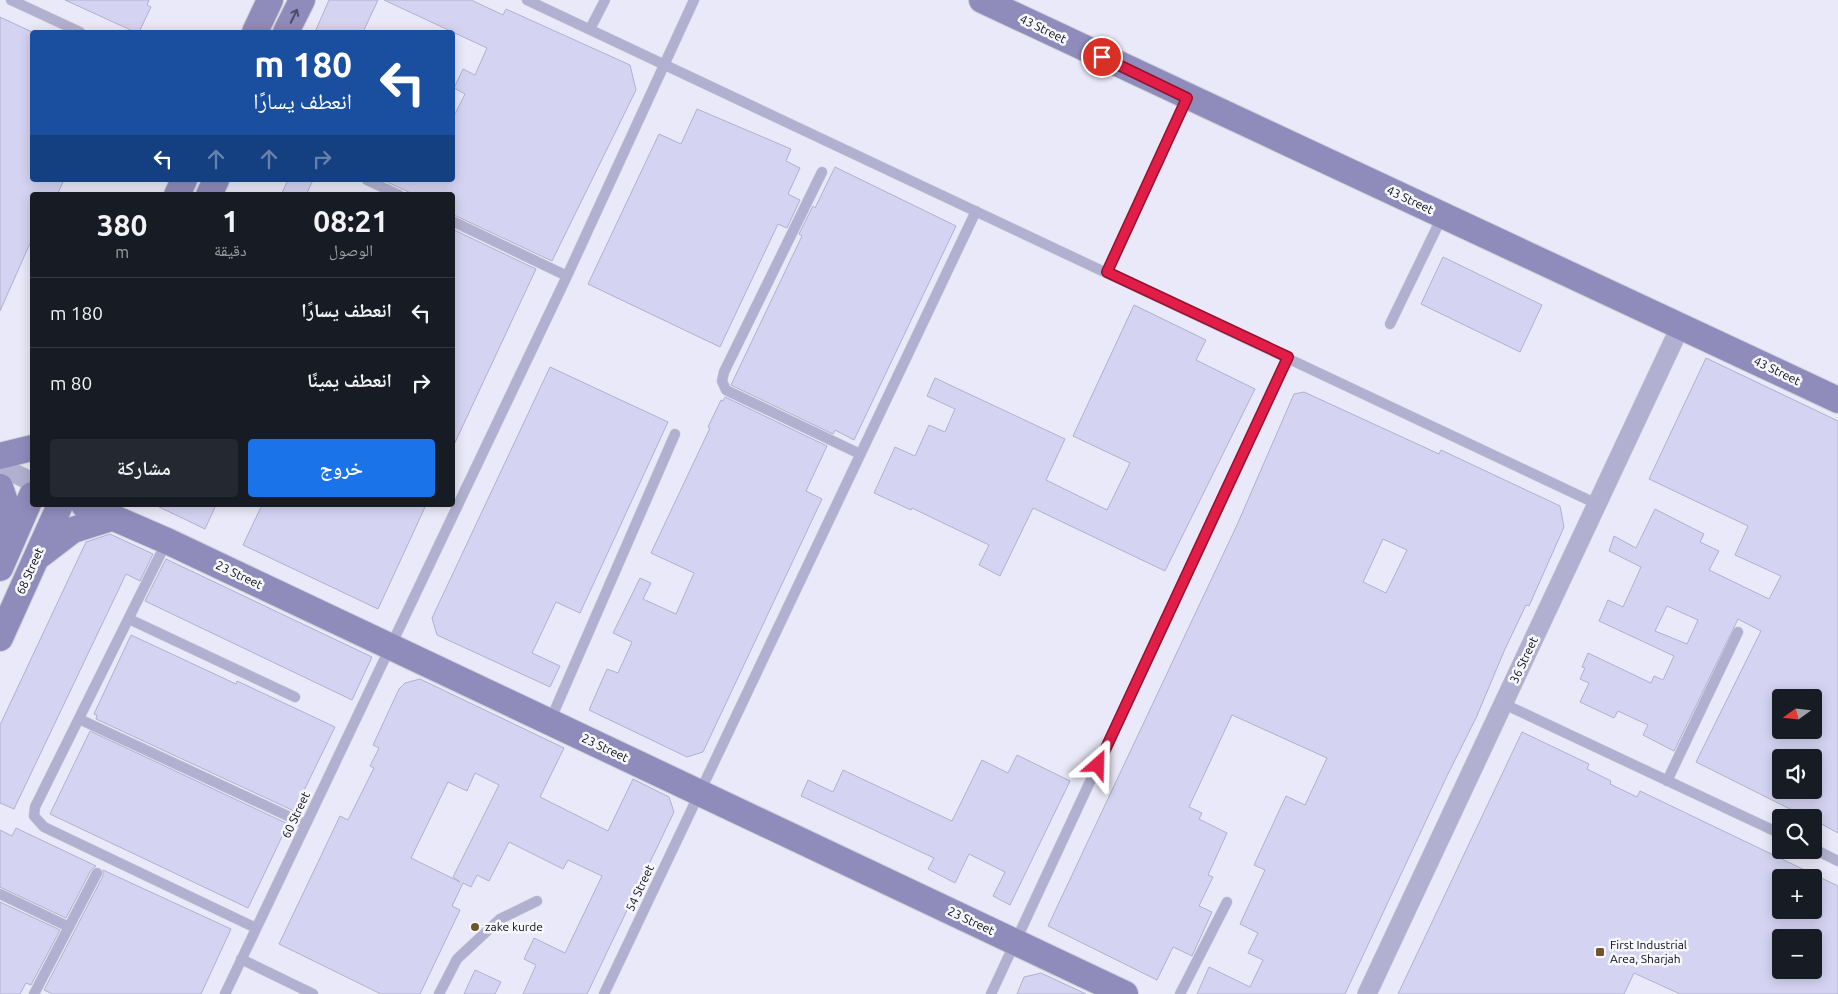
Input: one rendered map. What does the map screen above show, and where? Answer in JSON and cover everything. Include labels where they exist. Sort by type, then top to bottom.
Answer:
[{"type":"street","points":[[256,30],[270,0]]},
{"type":"street","points":[[287,30],[302,0]]},
{"type":"street","name":"43 Street","points":[[982,0],[1187,98],[1681,325],[1838,400]]},
{"type":"street","name":"36 Street","points":[[1367,994],[1681,325]]},
{"type":"street","points":[[0,456],[30,448]]},
{"type":"street","points":[[0,466],[30,481]]},
{"type":"street","points":[[0,487],[8,510],[5,557]]},
{"type":"street","points":[[5,557],[30,500]]},
{"type":"street","name":"68 Street","points":[[0,638],[59,507]]},
{"type":"street","name":"23 Street","points":[[92,507],[108,511],[167,541],[1126,994]]},
{"type":"street","points":[[35,560],[46,548],[73,530],[108,511]]},
{"type":"lane","points":[[11,0],[76,30]]},
{"type":"lane","points":[[527,0],[1597,504]]},
{"type":"lane","points":[[590,29],[605,0]]},
{"type":"lane","name":"60 Street","points":[[225,994],[567,276],[666,65],[694,0]]},
{"type":"lane","points":[[1107,272],[1187,98]]},
{"type":"lane","points":[[822,172],[724,372],[722,381],[726,390],[860,454]]},
{"type":"lane","points":[[371,182],[393,192]]},
{"type":"lane","name":"54 Street","points":[[604,994],[976,211]]},
{"type":"lane","points":[[1390,324],[1443,216]]},
{"type":"lane","points":[[455,222],[567,276]]},
{"type":"lane","points":[[990,994],[1288,357]]},
{"type":"lane","points":[[550,722],[675,434]]},
{"type":"lane","points":[[167,541],[35,807],[36,821],[44,827],[256,928]]},
{"type":"lane","points":[[129,619],[295,697]]},
{"type":"lane","points":[[1667,781],[1738,632]]},
{"type":"lane","points":[[1504,704],[1772,830]]},
{"type":"lane","points":[[79,719],[305,824]]},
{"type":"lane","points":[[1822,853],[1838,861]]},
{"type":"lane","points":[[34,994],[97,873]]},
{"type":"lane","points":[[0,894],[69,927]]},
{"type":"lane","points":[[439,994],[457,959],[500,918],[537,901]]},
{"type":"lane","points":[[1180,994],[1227,902]]},
{"type":"lane","points":[[241,959],[311,993]]},
{"type":"shaded area","points":[[0,0],[1838,0],[1838,994],[0,994]]},
{"type":"building","points":[[65,0],[149,0],[147,5],[151,7],[140,30],[131,30]]},
{"type":"building","points":[[329,0],[378,0],[364,30],[316,30]]},
{"type":"building","points":[[384,0],[471,0],[503,15],[506,9],[630,65],[636,90],[552,261],[455,215],[455,192],[409,192],[387,182],[455,182],[455,114],[465,94],[455,89],[455,86],[463,69],[475,75],[487,48],[455,33],[455,30],[448,30]]},
{"type":"building","points":[[0,17],[30,31],[30,182],[63,182],[58,192],[30,192],[30,244],[0,311]]},
{"type":"building","points":[[697,109],[791,149],[786,161],[800,168],[788,194],[800,200],[787,228],[778,224],[720,347],[588,284],[659,134],[681,144]]},
{"type":"building","points":[[835,167],[956,226],[854,440],[835,430],[833,434],[731,385],[802,236],[799,234],[813,206],[815,208]]},
{"type":"building","points":[[287,182],[312,182],[307,192],[282,192]]},
{"type":"building","points":[[455,230],[536,269],[455,443]]},
{"type":"building","points":[[1443,257],[1542,305],[1520,352],[1421,304]]},
{"type":"building","points":[[1134,305],[1206,340],[1196,360],[1255,389],[1165,571],[1033,508],[1000,576],[979,565],[989,545],[912,508],[911,510],[874,493],[895,447],[915,456],[929,425],[945,432],[955,409],[927,396],[935,378],[1065,439],[1046,480],[1107,510],[1130,463],[1073,436]]},
{"type":"building","points":[[1706,358],[1838,421],[1838,833],[1822,824],[1822,809],[1790,809],[1696,762],[1761,631],[1738,619],[1674,751],[1643,735],[1648,725],[1618,711],[1614,718],[1580,702],[1589,683],[1580,679],[1585,668],[1582,667],[1588,653],[1651,683],[1654,676],[1663,680],[1674,656],[1599,621],[1608,600],[1623,607],[1641,567],[1609,551],[1614,536],[1636,548],[1655,509],[1704,534],[1700,542],[1719,551],[1709,570],[1769,599],[1781,576],[1735,555],[1748,526],[1649,479]],"holes":[[[1667,606],[1698,620],[1687,644],[1655,631]]]},
{"type":"building","points":[[550,367],[668,422],[580,613],[556,602],[532,653],[560,666],[550,687],[437,635],[432,618]]},
{"type":"building","points":[[1304,392],[1439,454],[1441,450],[1560,506],[1564,527],[1529,606],[1526,605],[1505,649],[1476,718],[1345,994],[1197,994],[1209,967],[1250,987],[1263,960],[1248,953],[1258,933],[1240,924],[1265,870],[1254,865],[1286,796],[1305,805],[1327,758],[1232,715],[1189,807],[1202,813],[1199,819],[1227,833],[1208,875],[1213,877],[1199,906],[1212,912],[1192,956],[1173,947],[1157,980],[1048,926],[1237,525],[1294,394]],"holes":[[[1383,539],[1407,550],[1386,593],[1363,582]]]},
{"type":"building","points":[[725,397],[827,446],[806,491],[822,499],[703,752],[687,757],[589,710],[607,669],[618,673],[632,642],[613,633],[640,578],[651,583],[643,599],[676,614],[694,573],[651,553],[710,428],[708,427],[721,400],[723,401]]},
{"type":"building","points":[[159,507],[215,507],[205,529]]},
{"type":"building","points":[[261,507],[425,507],[378,609],[243,545]]},
{"type":"building","points":[[110,534],[153,554],[140,581],[126,574],[14,809],[0,803],[0,725],[86,542]]},
{"type":"building","points":[[166,559],[372,657],[352,700],[145,601]]},
{"type":"building","points":[[131,635],[236,684],[237,681],[335,727],[294,811],[96,719],[97,715],[94,714]]},
{"type":"building","points":[[420,679],[564,748],[540,797],[608,831],[633,779],[669,797],[674,812],[587,994],[523,994],[536,965],[524,959],[534,938],[565,953],[602,876],[568,860],[563,869],[509,842],[489,881],[477,875],[471,887],[463,883],[452,906],[460,910],[420,994],[381,994],[279,944],[340,816],[348,820],[374,768],[370,766],[379,748],[373,745],[399,689],[405,683]],"holes":[[[475,773],[499,785],[453,877],[460,882],[411,858],[448,782],[467,791]]]},
{"type":"building","points":[[90,731],[288,824],[248,908],[50,814]]},
{"type":"building","points":[[1522,732],[1589,764],[1587,769],[1611,781],[1610,784],[1637,797],[1640,791],[1772,854],[1772,859],[1782,859],[1803,869],[1772,869],[1772,919],[1822,919],[1822,878],[1838,886],[1838,994],[1680,994],[1634,973],[1624,994],[1398,994]]},
{"type":"building","points":[[1017,755],[1070,781],[1010,905],[993,896],[1005,872],[969,854],[955,883],[928,869],[934,858],[801,796],[808,780],[833,792],[843,770],[952,821],[982,760],[1008,773]]},
{"type":"building","points":[[16,828],[96,866],[91,870],[66,918],[0,887],[0,830],[12,836]]},
{"type":"building","points":[[103,870],[231,929],[201,994],[53,994],[44,990],[103,876]]},
{"type":"building","points":[[0,902],[60,930],[31,985],[26,983],[20,994],[0,994]]},
{"type":"building","points":[[475,970],[501,982],[495,994],[464,994]]},
{"type":"building","points":[[1041,973],[1086,994],[1017,994],[1024,977]]},
{"type":"place","name":"zake kurde","points":[[475,927]]},
{"type":"place","name":"First Industrial Area, Sharjah","points":[[1600,952]]},
{"type":"route","points":[[1098,765],[1288,357],[1107,272],[1187,98],[1102,57]]}]
